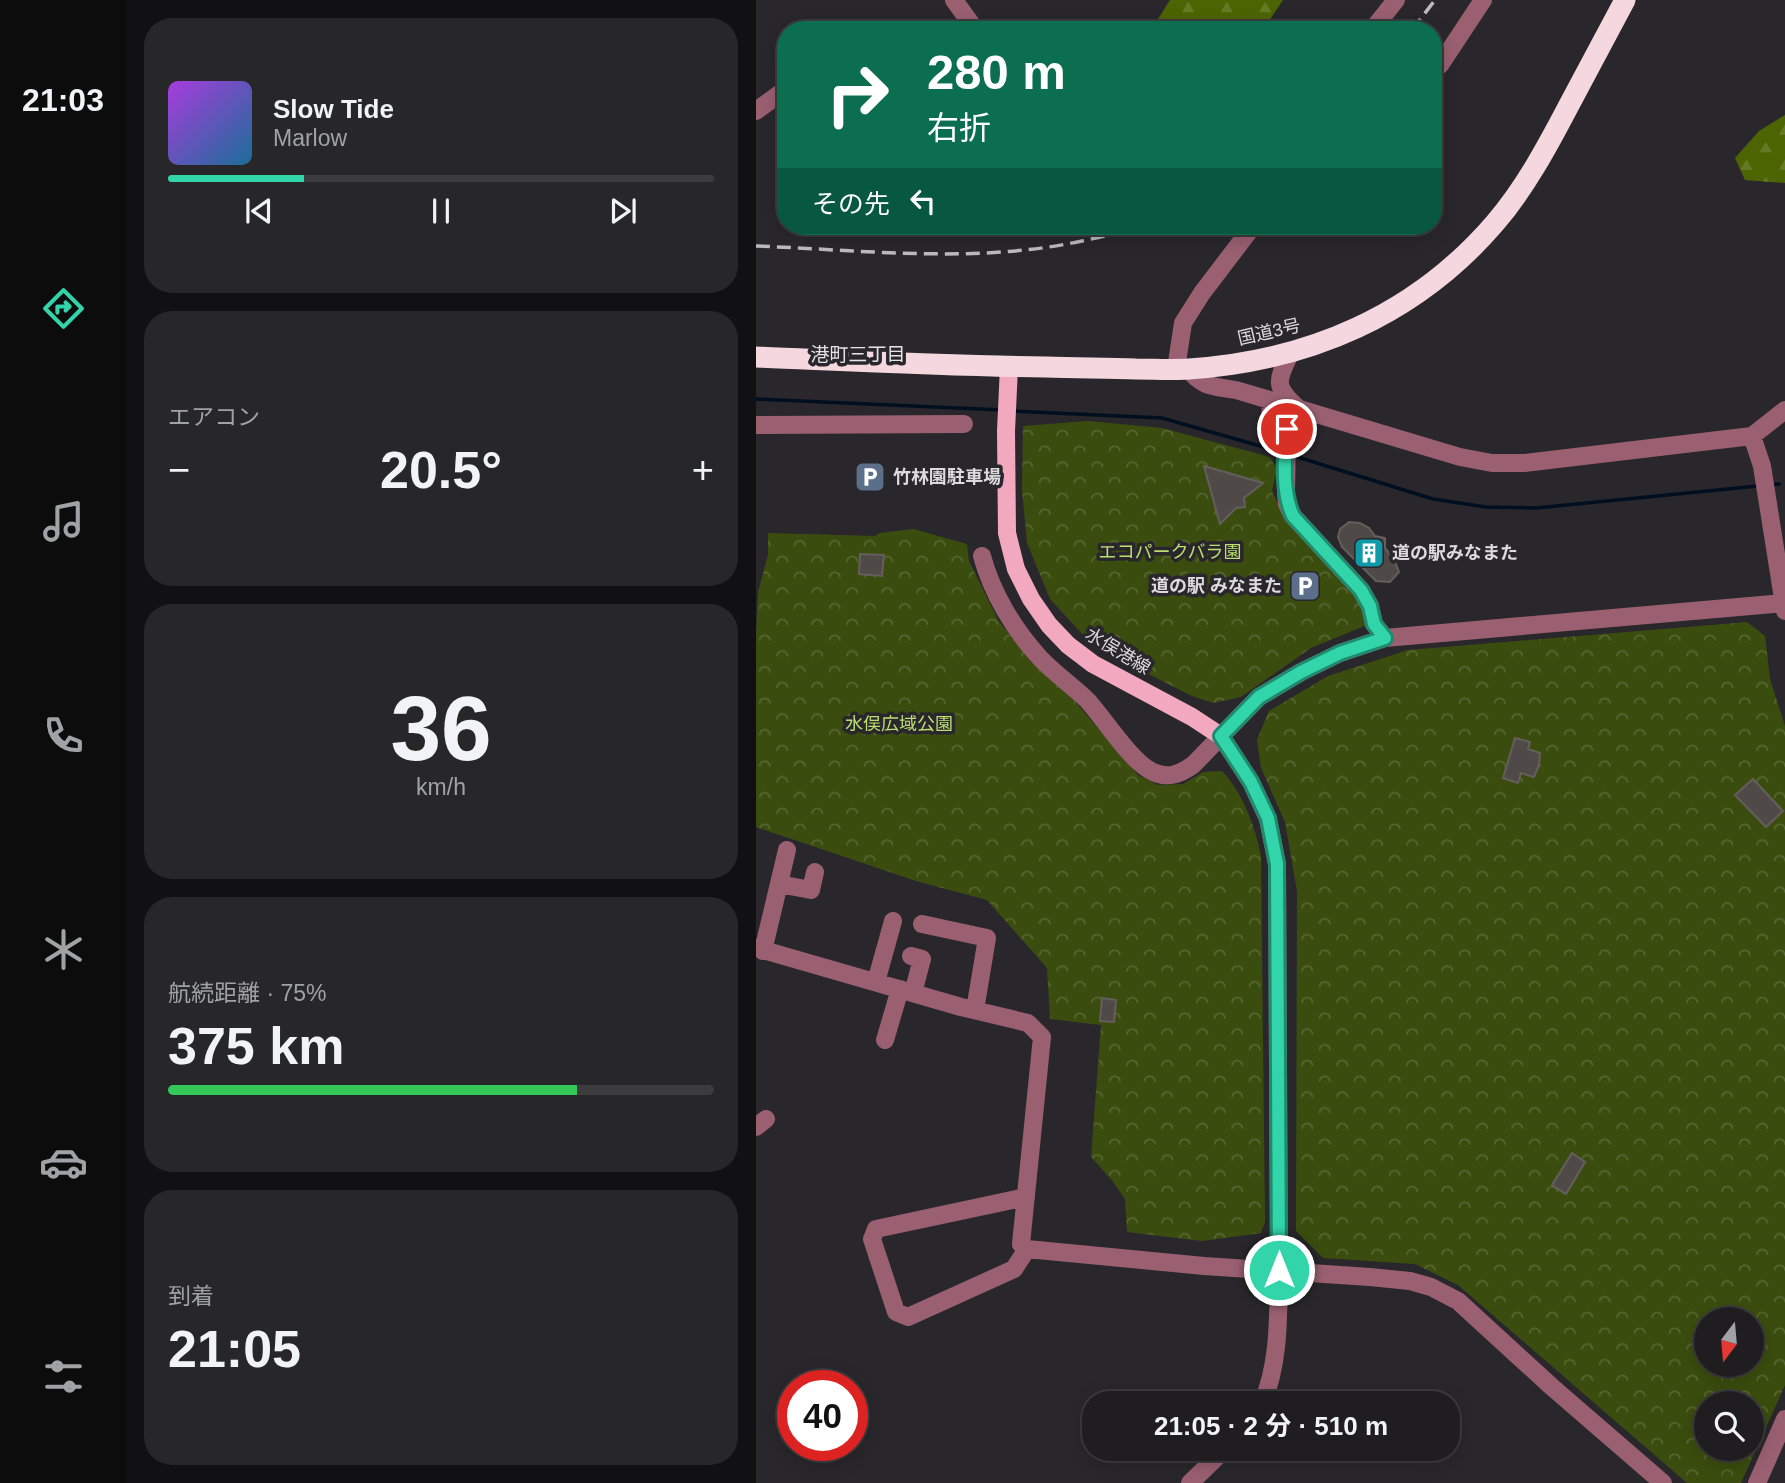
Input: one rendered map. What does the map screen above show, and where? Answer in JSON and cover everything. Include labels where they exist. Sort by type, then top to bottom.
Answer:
[{"type":"highway","name":"国道3号","points":[[756,358],[1008,376],[1182,369],[1240,363],[1291,352],[1340,337],[1383,315],[1424,289],[1452,266],[1495,223],[1525,184],[1549,143],[1625,0]]},
{"type":"main road","name":"水俣港線","points":[[1008,376],[1007,533],[1016,569],[1031,599],[1049,625],[1068,645],[1093,664],[1192,717],[1221,736]]},
{"type":"street","points":[[954,0],[969,21]]},
{"type":"street","points":[[1379,21],[1396,0]]},
{"type":"street","points":[[1442,62],[1483,0]]},
{"type":"street","points":[[756,111],[777,96]]},
{"type":"street","points":[[1246,235],[1202,293],[1184,323],[1182,369],[1207,385],[1236,390],[1460,457],[1492,463],[1524,463],[1752,436],[1785,410]]},
{"type":"street","points":[[1291,352],[1280,374],[1279,385],[1286,397],[1298,408]]},
{"type":"street","points":[[1270,401],[1270,425],[1287,429],[1287,504],[1293,516],[1361,590],[1370,606],[1374,624],[1385,638]]},
{"type":"street","points":[[756,425],[964,424]]},
{"type":"street","points":[[1752,436],[1762,466],[1785,611]]},
{"type":"street","points":[[982,556],[988,578],[1004,608],[1041,659],[1087,701],[1140,765],[1166,776],[1180,774],[1193,765],[1259,697],[1340,653],[1385,638],[1784,603]]},
{"type":"street","points":[[1221,736],[1251,782],[1268,818],[1277,864],[1279,1270],[1277,1336],[1272,1373],[1266,1391]]},
{"type":"street","points":[[787,850],[760,950],[1028,1023],[1042,1037],[1026,1197],[1024,1246],[1014,1269],[908,1317],[896,1312],[872,1239],[876,1228],[1026,1197]]},
{"type":"street","points":[[779,884],[812,888]]},
{"type":"street","points":[[876,982],[893,920]]},
{"type":"street","points":[[922,923],[987,938],[975,1010]]},
{"type":"street","points":[[885,1040],[922,958]]},
{"type":"street","points":[[1024,1246],[1204,1266],[1410,1281],[1431,1287],[1458,1301],[1663,1483]]},
{"type":"street","points":[[1758,1483],[1785,1419]]},
{"type":"street","points":[[1190,1483],[1213,1461]]},
{"type":"green space","points":[[1170,0],[1283,0],[1269,21],[1157,21]]},
{"type":"green space","points":[[1785,115],[1785,183],[1745,180],[1735,158],[1759,131]]},
{"type":"green space","name":"エコパークバラ園","points":[[1088,421],[1162,428],[1270,457],[1277,469],[1272,491],[1285,519],[1359,597],[1369,624],[1311,648],[1241,697],[1213,703],[1192,696],[1123,661],[1085,637],[1050,599],[1027,543],[1022,490],[1023,426]]},
{"type":"green space","name":"水俣広域公園","points":[[913,529],[967,544],[969,561],[998,620],[1031,662],[1066,691],[1138,775],[1158,785],[1183,784],[1203,772],[1222,771],[1242,800],[1261,855],[1265,1222],[1261,1233],[1202,1241],[1127,1232],[1125,1199],[1091,1157],[1101,1025],[1050,1019],[1047,968],[987,900],[916,881],[756,827],[756,633],[758,592],[768,555],[768,533],[875,536]]},
{"type":"green space","points":[[1747,622],[1765,636],[1770,679],[1785,726],[1785,1385],[1764,1432],[1764,1391],[1694,1391],[1694,1461],[1751,1461],[1741,1483],[1687,1483],[1458,1285],[1415,1264],[1323,1258],[1296,1231],[1297,891],[1285,822],[1261,768],[1257,740],[1269,711],[1328,676],[1408,650]]},
{"type":"building","points":[[1204,466],[1263,483],[1244,498],[1245,507],[1236,508],[1220,524]]},
{"type":"building","name":"道の駅みなまた","points":[[1349,522],[1360,523],[1369,528],[1375,536],[1385,538],[1385,548],[1394,559],[1399,572],[1390,582],[1376,581],[1342,547],[1338,537],[1340,529]]},
{"type":"building","points":[[860,554],[884,555],[882,576],[859,574]]},
{"type":"building","points":[[1515,738],[1530,742],[1528,749],[1540,753],[1534,777],[1521,773],[1518,783],[1503,778]]},
{"type":"building","points":[[1753,779],[1783,811],[1766,827],[1735,795]]},
{"type":"building","points":[[1102,998],[1116,1000],[1114,1022],[1100,1021]]},
{"type":"building","points":[[1572,1153],[1585,1162],[1566,1194],[1552,1185]]},
{"type":"waterway","points":[[756,399],[1002,410]]},
{"type":"waterway","points":[[1013,411],[1162,418],[1281,452]]},
{"type":"waterway","points":[[1291,455],[1433,499],[1486,507],[1536,508],[1758,486]]},
{"type":"waterway","points":[[1769,485],[1779,484]]},
{"type":"railway","points":[[1419,21],[1435,0]]},
{"type":"railway","points":[[756,246],[960,254],[1042,248],[1108,235]]},
{"type":"place","name":"竹林園駐車場","points":[[870,477]]},
{"type":"place","name":"道の駅みなまた","points":[[1369,553]]},
{"type":"place","name":"道の駅 みなまた","points":[[1305,586]]},
{"type":"district","name":"港町三丁目","points":[[858,354]]},
{"type":"route","points":[[1279,1270],[1277,864],[1268,818],[1251,782],[1221,736],[1259,697],[1340,653],[1385,638],[1374,624],[1370,606],[1361,590],[1293,516],[1287,504],[1287,429]]}]
